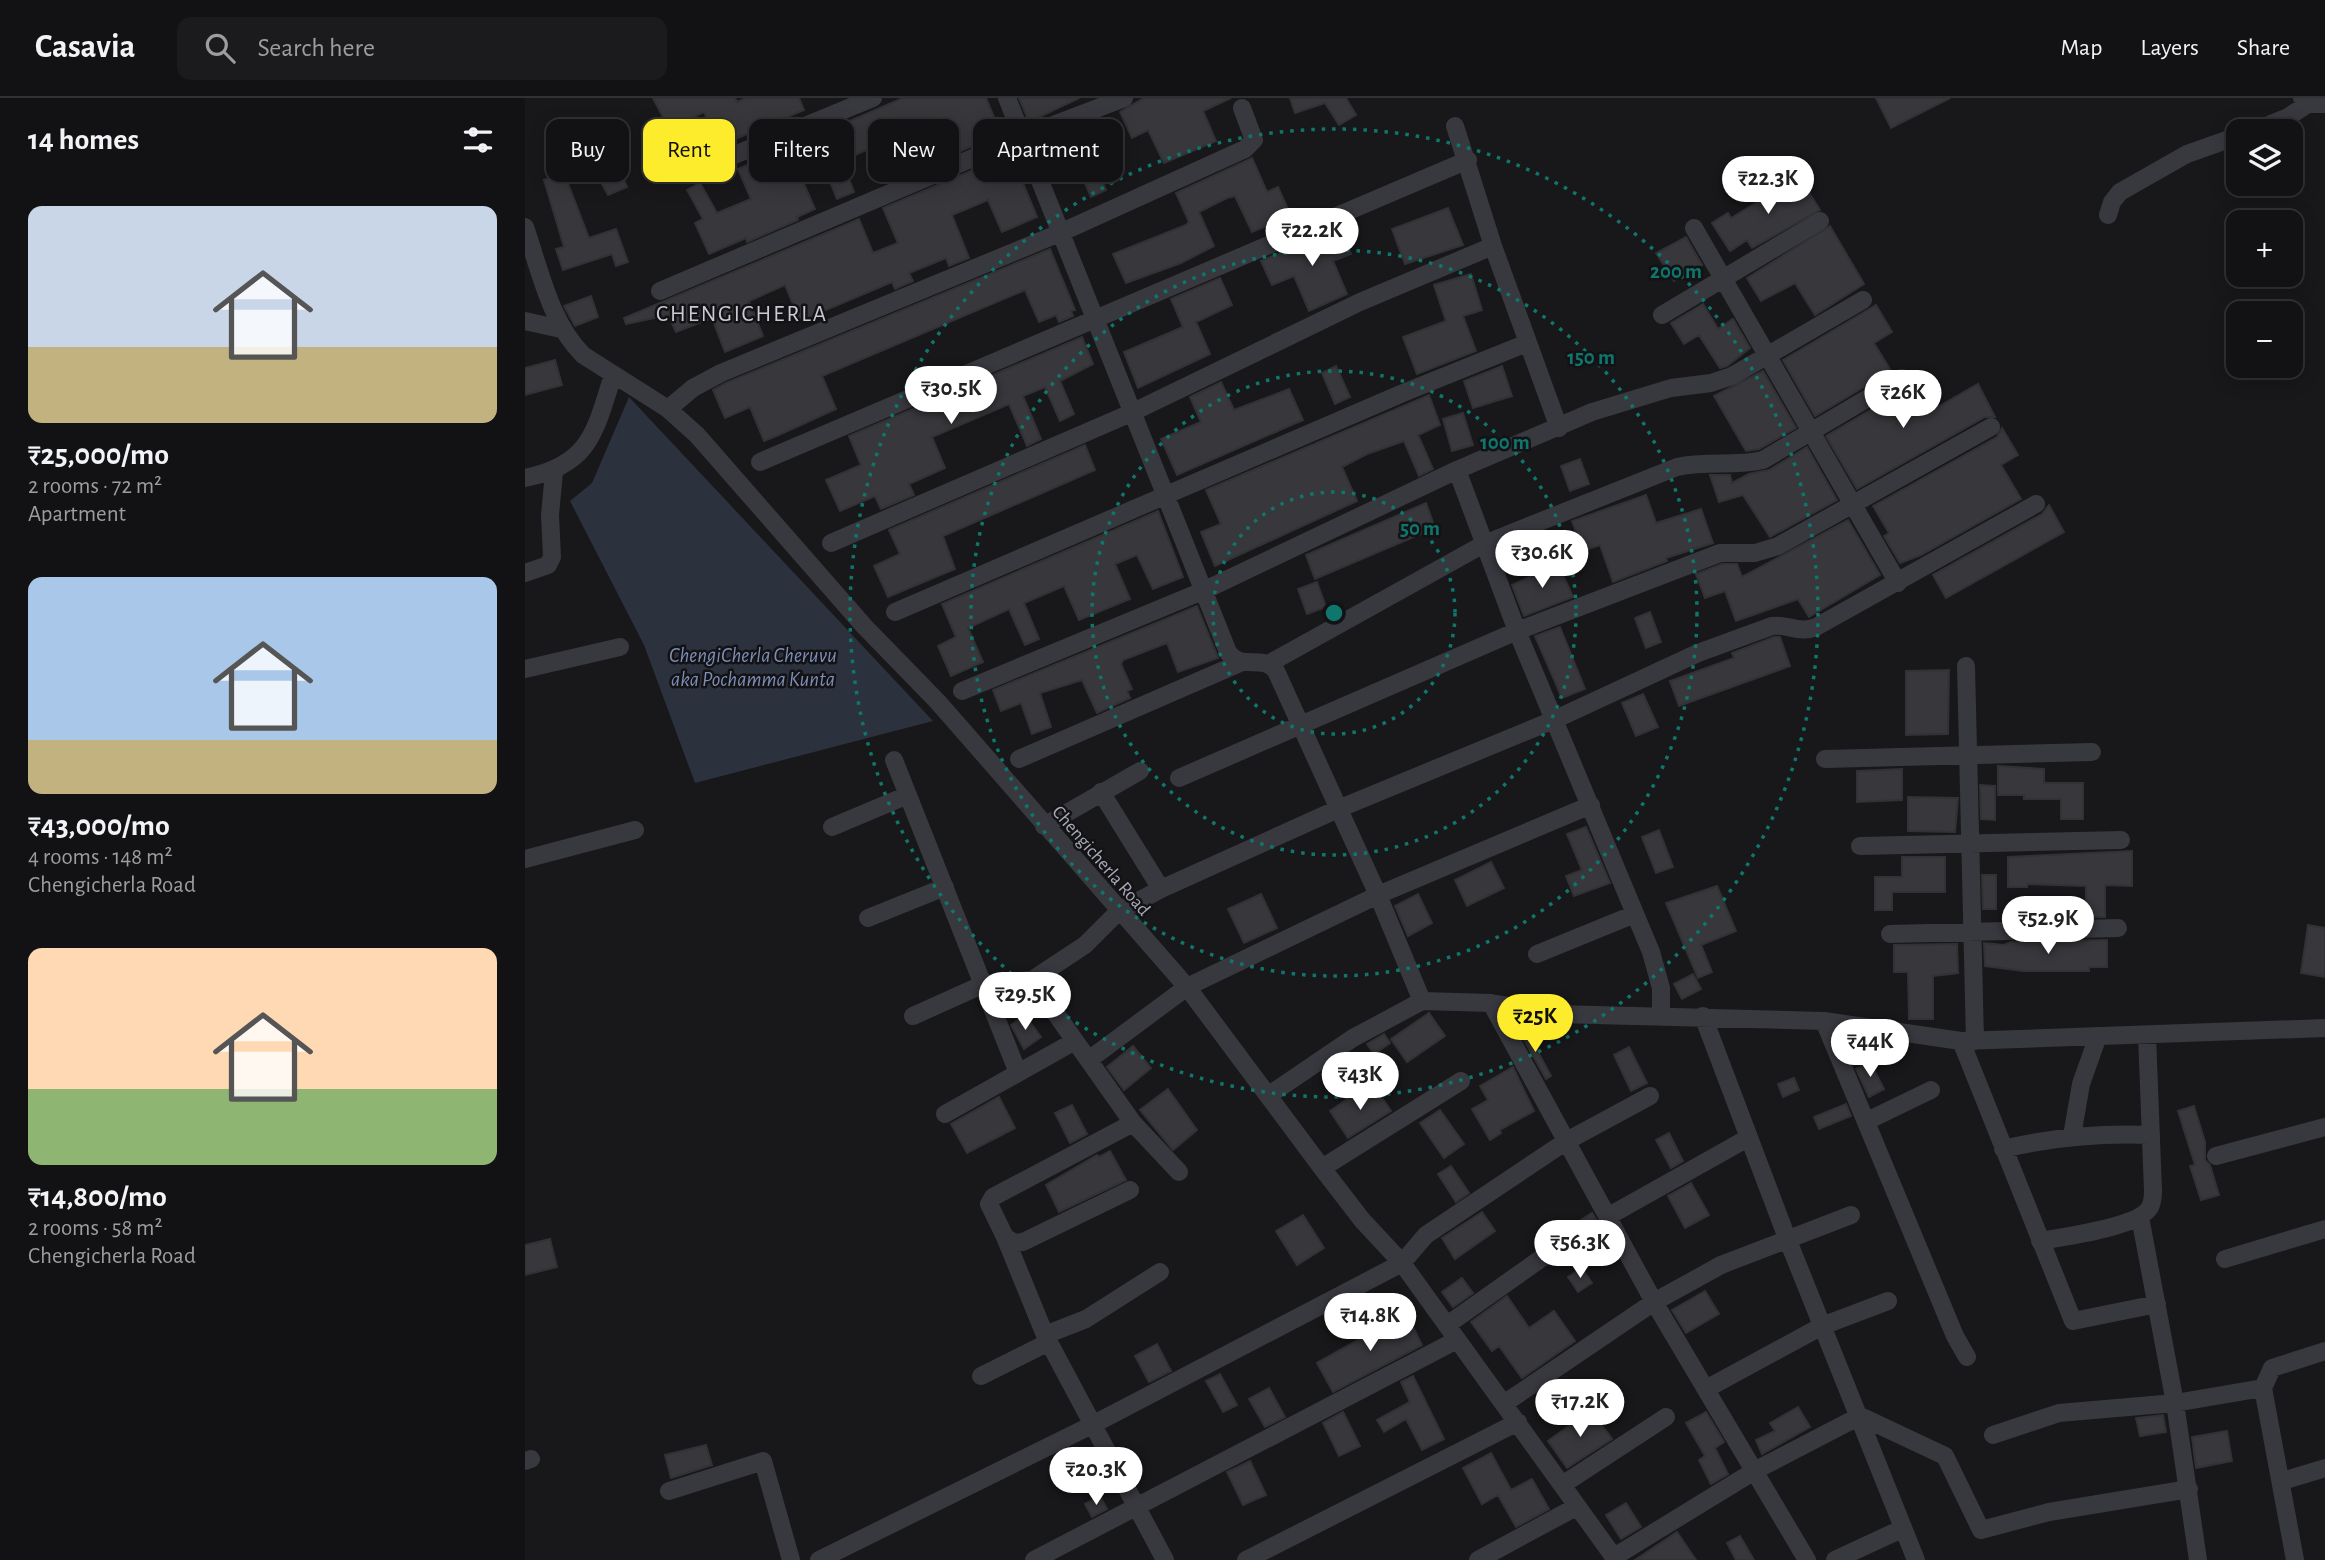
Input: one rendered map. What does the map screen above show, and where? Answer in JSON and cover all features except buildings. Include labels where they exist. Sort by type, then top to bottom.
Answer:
[{"type":"street","points":[[735,155],[873,98]]},
{"type":"street","points":[[1007,98],[1016,119]]},
{"type":"street","points":[[1070,119],[1124,98]]},
{"type":"street","points":[[2283,119],[2312,102]]},
{"type":"street","points":[[669,408],[693,388],[721,373],[1062,232],[1251,145],[1252,132],[1242,108]]},
{"type":"street","points":[[1455,126],[1468,160],[1493,246],[1559,428]]},
{"type":"street","points":[[2108,215],[2112,202],[2120,192],[2187,154],[2226,140]]},
{"type":"street","points":[[660,291],[973,158]]},
{"type":"street","points":[[760,462],[1468,160]]},
{"type":"street","points":[[1041,182],[1228,652],[1232,660],[1240,663],[1270,663],[1484,544],[1677,467],[1703,461],[1743,465],[1763,460],[1902,378]]},
{"type":"street","points":[[1662,315],[1819,221]]},
{"type":"street","name":"Chengicherla Road","points":[[525,227],[561,329],[583,355],[669,408],[697,435],[864,626],[938,702],[1118,912],[1187,987],[1322,1168],[1402,1263],[1615,1558]]},
{"type":"street","points":[[1694,228],[1898,583]]},
{"type":"street","points":[[831,543],[1131,413],[1360,302],[1493,246]]},
{"type":"street","points":[[962,691],[1205,590],[1457,470],[1592,412],[1648,394],[1732,376],[1863,300]]},
{"type":"street","points":[[525,321],[561,329]]},
{"type":"street","points":[[895,612],[1168,497],[1403,393],[1527,343]]},
{"type":"street","points":[[525,478],[554,472],[576,457],[597,423],[613,375]]},
{"type":"street","points":[[1179,778],[1517,631],[1720,553],[1755,553],[1778,546],[1991,427]]},
{"type":"street","points":[[1457,470],[1517,631],[1651,952],[1661,988],[1661,1016]]},
{"type":"street","points":[[525,573],[548,565],[552,557],[550,516],[554,472]]},
{"type":"street","points":[[913,1016],[984,984],[1032,980],[1070,957],[1118,912],[1161,889],[1338,809],[1556,719],[1698,653],[1772,626],[1808,631],[2036,504]]},
{"type":"street","points":[[525,669],[620,647]]},
{"type":"street","points":[[1019,759],[1240,663]]},
{"type":"street","points":[[1270,663],[1301,724],[1378,895],[1422,1001]]},
{"type":"street","points":[[1966,666],[1972,932],[1968,1041],[2003,1149],[2073,1321],[2157,1304]]},
{"type":"street","points":[[1825,759],[2092,752]]},
{"type":"street","points":[[894,761],[1019,1073]]},
{"type":"street","points":[[1044,826],[1140,771]]},
{"type":"street","points":[[1101,792],[1161,889]]},
{"type":"street","points":[[832,827],[908,795]]},
{"type":"street","points":[[1090,1059],[1187,987],[1378,895],[1591,805]]},
{"type":"street","points":[[525,859],[635,830]]},
{"type":"street","points":[[1860,846],[2121,840]]},
{"type":"street","points":[[868,918],[945,887]]},
{"type":"street","points":[[1537,954],[1635,914]]},
{"type":"street","points":[[1890,934],[2118,928]]},
{"type":"street","points":[[1032,980],[1133,1123],[1179,1172]]},
{"type":"street","points":[[1269,1095],[1353,1038],[1422,1001],[1490,1003],[1556,1014],[1824,1021],[1968,1041],[2324,1032]]},
{"type":"street","points":[[1490,1003],[1654,1302],[1807,1560]]},
{"type":"street","points":[[1703,1016],[1787,1238],[1916,1560]]},
{"type":"street","points":[[1824,1021],[1938,1297],[1967,1357]]},
{"type":"street","points":[[2040,1241],[2140,1217],[2150,1208],[2154,1191],[2147,1035]]},
{"type":"street","points":[[2072,1136],[2081,1084],[2098,1036]]},
{"type":"street","points":[[945,1114],[1075,1041]]},
{"type":"street","points":[[1322,1168],[1461,1081]]},
{"type":"street","points":[[1867,1121],[1931,1090]]},
{"type":"street","points":[[819,1560],[1092,1425],[1402,1263],[1426,1236],[1565,1142],[1650,1096]]},
{"type":"street","points":[[1133,1123],[993,1197],[989,1204],[1047,1339],[1165,1560]]},
{"type":"street","points":[[2216,1156],[2325,1127]]},
{"type":"street","points":[[2003,1149],[2072,1136],[2151,1135]]},
{"type":"street","points":[[1607,1217],[1748,1138]]},
{"type":"street","points":[[1005,1237],[1013,1243],[1023,1242],[1130,1190]]},
{"type":"street","points":[[1505,1403],[1654,1302],[1721,1265],[1851,1215]]},
{"type":"street","points":[[2140,1217],[2175,1403],[2198,1560]]},
{"type":"street","points":[[2225,1259],[2325,1229]]},
{"type":"street","points":[[1034,1560],[1136,1508],[1451,1333],[1563,1243]]},
{"type":"street","points":[[981,1376],[1086,1319],[1160,1272]]},
{"type":"street","points":[[1706,1389],[1822,1326],[1888,1301]]},
{"type":"street","points":[[2295,1560],[2263,1388],[2272,1368],[2325,1351]]},
{"type":"street","points":[[1993,1435],[2059,1413],[2175,1403],[2263,1388]]},
{"type":"street","points":[[1615,1558],[1756,1470],[1860,1416]]},
{"type":"street","points":[[1860,1416],[1945,1456],[1982,1530],[2049,1512],[2189,1489]]},
{"type":"street","points":[[1562,1485],[1666,1417]]},
{"type":"street","points":[[1246,1560],[1518,1422]]},
{"type":"street","points":[[669,1491],[763,1461],[791,1560]]},
{"type":"street","points":[[2282,1481],[2325,1468]]},
{"type":"street","points":[[1478,1560],[1577,1507]]},
{"type":"street","points":[[1835,1560],[1893,1533]]},
{"type":"water","name":"ChengiCherla Cheruvu aka Pochamma Kunta","points":[[629,397],[933,721],[695,783],[644,645],[570,501],[592,483]]},
{"type":"district","name":"CHENGICHERLA","points":[[742,313]]}]
